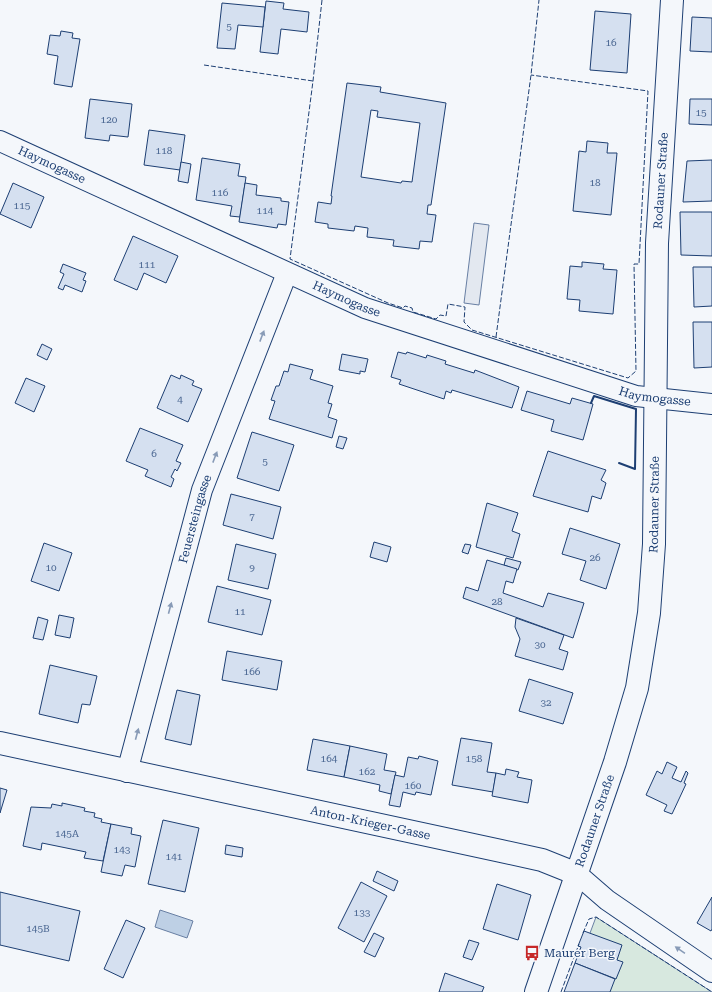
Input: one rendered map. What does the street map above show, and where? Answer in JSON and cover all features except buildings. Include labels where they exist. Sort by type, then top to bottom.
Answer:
[{"type":"main road","name":"Rodauner Straße","points":[[536,992],[615,762],[636,688],[649,614],[654,544],[654,399],[657,243],[672,0]]},
{"type":"main road","name":"Anton-Krieger-Gasse","points":[[0,743],[127,772],[542,860],[577,874]]},
{"type":"street","name":"Haymogasse","points":[[0,141],[365,308],[636,396],[712,404]]},
{"type":"street","name":"Feuersteingasse","points":[[127,772],[202,490],[287,273]]},
{"type":"street","name":"Anton-Krieger-Gasse","points":[[577,874],[607,900],[712,972]]},
{"type":"shaded area","points":[[474,223],[489,225],[479,305],[464,303]]},
{"type":"shaded area","points":[[596,917],[712,992],[568,992]]},
{"type":"water","points":[[160,910],[193,921],[187,938],[155,927]]},
{"type":"fence","points":[[322,0],[290,259],[388,303],[403,308],[405,306],[412,308],[413,312],[436,319],[440,315],[446,316],[448,304],[465,307],[464,322],[472,330],[628,378],[636,371],[634,264],[639,264],[648,91],[531,75]]},
{"type":"fence","points":[[496,337],[531,75],[539,0]]},
{"type":"fence","points":[[204,65],[313,81]]},
{"type":"fence","points":[[583,933],[589,919],[596,917],[712,992]]},
{"type":"fence","points":[[561,992],[579,944]]},
{"type":"wall","points":[[591,403],[594,396],[636,409],[635,469],[619,463]]},
{"type":"place","name":"Maurer Berg","points":[[532,953]]}]
